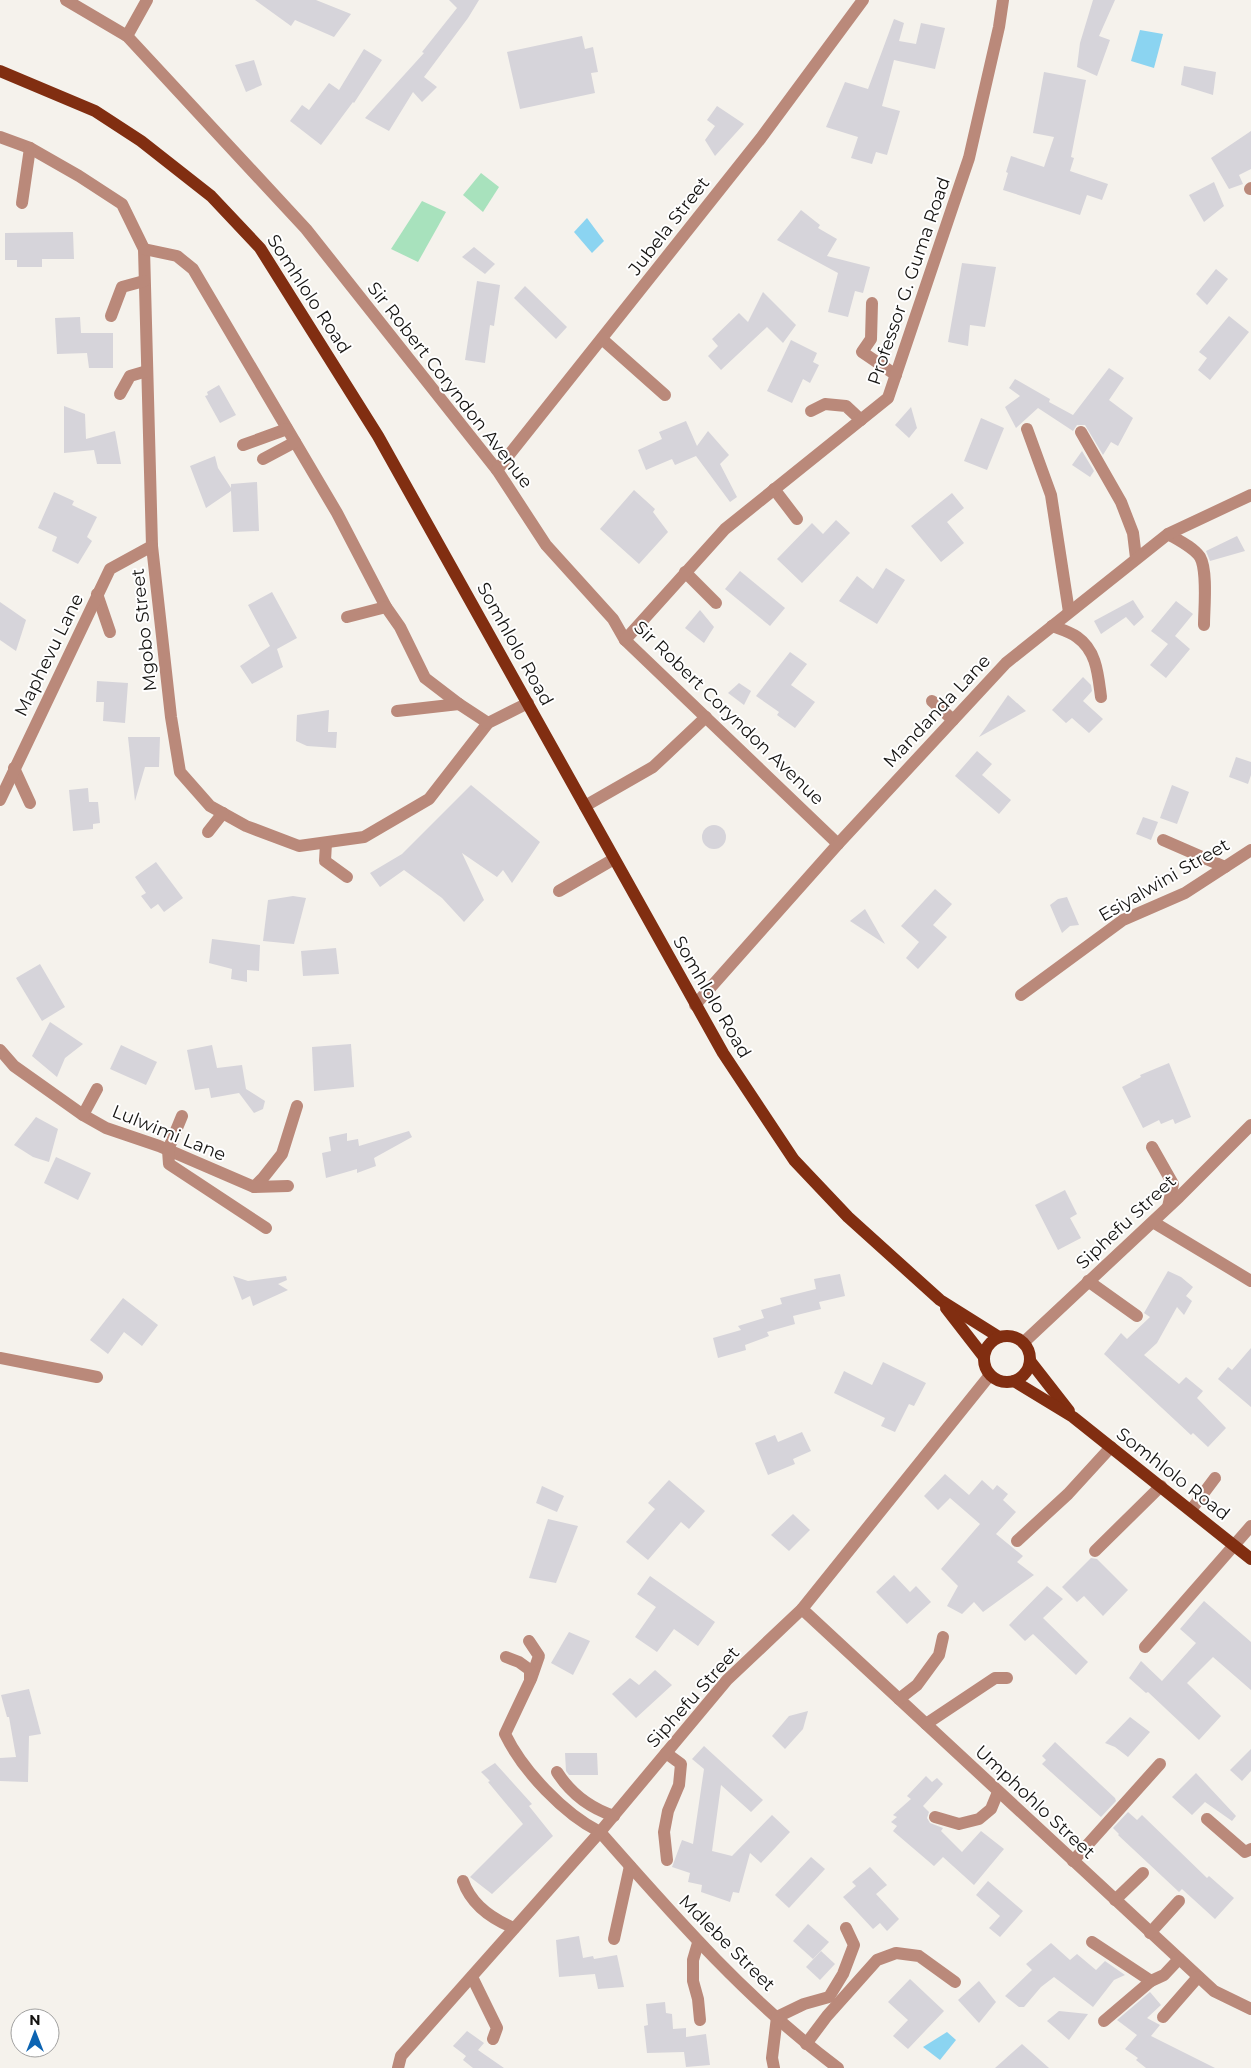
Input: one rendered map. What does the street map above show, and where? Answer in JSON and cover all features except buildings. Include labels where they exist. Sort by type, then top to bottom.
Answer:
[{"type":"main road","name":"Somhlolo Road","points":[[0,70],[95,111],[141,141],[211,196],[260,248],[378,436],[723,1053],[794,1160],[848,1217],[940,1300],[999,1337],[1012,1337],[1023,1343],[1027,1348],[1030,1361],[1073,1416]]},
{"type":"main road","name":"Somhlolo Road","points":[[940,1300],[984,1357],[984,1363],[990,1375],[1001,1381],[1014,1381],[1073,1416],[1236,1545],[1251,1559]]},
{"type":"main road","points":[[984,1357],[988,1345],[999,1337]]},
{"type":"main road","points":[[1014,1381],[1025,1373],[1030,1361]]},
{"type":"street","name":"Sir Robert Coryndon Avenue","points":[[66,0],[127,36],[306,229],[497,470],[546,545],[613,620],[625,640],[838,844]]},
{"type":"street","points":[[127,36],[147,0]]},
{"type":"street","name":"Jubela Street","points":[[497,470],[761,138],[863,0]]},
{"type":"street","name":"Professor G. Guma Road","points":[[625,640],[724,529],[888,398],[969,158],[999,26],[1002,0]]},
{"type":"street","name":"Mgobo Street","points":[[0,136],[30,148],[79,176],[122,204],[144,249],[152,546],[171,717],[180,772],[210,806],[246,826],[299,846],[364,837],[429,799],[488,723],[528,703]]},
{"type":"street","points":[[22,202],[30,148]]},
{"type":"street","points":[[144,249],[177,256],[193,269],[337,514],[386,607],[400,627],[425,678],[488,723]]},
{"type":"street","points":[[111,316],[122,287],[144,281]]},
{"type":"street","points":[[872,303],[871,339],[862,352],[896,375]]},
{"type":"street","points":[[602,339],[665,395]]},
{"type":"street","points":[[120,394],[130,376],[147,370]]},
{"type":"street","points":[[811,411],[825,404],[846,406],[861,420]]},
{"type":"street","points":[[243,445],[287,429]]},
{"type":"street","points":[[1026,429],[1051,494],[1069,612]]},
{"type":"street","points":[[1081,432],[1121,502],[1133,533],[1136,558]]},
{"type":"street","points":[[263,459],[295,442]]},
{"type":"street","points":[[774,489],[797,519]]},
{"type":"street","name":"Mandanda Lane","points":[[695,1005],[838,844],[1006,663],[1168,534],[1251,495]]},
{"type":"street","points":[[1168,534],[1186,545],[1200,558],[1206,585],[1204,625]]},
{"type":"street","name":"Maphevu Lane","points":[[0,800],[110,569],[152,546]]},
{"type":"street","points":[[685,572],[716,603]]},
{"type":"street","points":[[97,594],[110,632]]},
{"type":"street","points":[[347,617],[386,607]]},
{"type":"street","points":[[1052,626],[1076,637],[1088,648],[1097,667],[1101,697]]},
{"type":"street","points":[[932,701],[953,720]]},
{"type":"street","points":[[397,711],[459,704]]},
{"type":"street","points":[[585,806],[653,767],[706,717]]},
{"type":"street","points":[[14,768],[30,803]]},
{"type":"street","points":[[208,832],[223,814]]},
{"type":"street","points":[[1162,840],[1225,867]]},
{"type":"street","points":[[326,842],[325,861],[347,877]]},
{"type":"street","name":"Esiyalwini Street","points":[[1021,995],[1123,920],[1185,893],[1251,850]]},
{"type":"street","points":[[559,891],[614,859]]},
{"type":"street","name":"Lulwimi Lane","points":[[0,1050],[14,1066],[82,1115],[106,1128],[168,1150],[254,1187]]},
{"type":"street","points":[[82,1115],[97,1089]]},
{"type":"street","points":[[254,1187],[282,1154],[297,1106]]},
{"type":"street","points":[[182,1116],[168,1150],[169,1164],[266,1228]]},
{"type":"street","name":"Siphefu Street","points":[[1023,1343],[1249,1132]]},
{"type":"street","points":[[1152,1147],[1173,1184],[1168,1207]]},
{"type":"street","points":[[254,1187],[288,1186]]},
{"type":"street","points":[[1153,1222],[1251,1281]]},
{"type":"street","points":[[1088,1282],[1137,1316]]},
{"type":"street","points":[[0,1358],[97,1377]]},
{"type":"street","name":"Siphefu Street","points":[[398,2068],[401,2056],[614,1816],[727,1680],[802,1609],[990,1375]]},
{"type":"street","points":[[1017,1542],[1068,1494],[1111,1447]]},
{"type":"street","points":[[1191,1510],[1215,1478]]},
{"type":"street","points":[[1095,1551],[1161,1486]]},
{"type":"street","points":[[1146,1647],[1251,1526]]},
{"type":"street","name":"Umphohlo Street","points":[[802,1609],[1198,1977],[1214,1991],[1250,2006]]},
{"type":"street","points":[[899,1699],[917,1685],[939,1655],[943,1637]]},
{"type":"street","points":[[529,1641],[539,1656],[538,1664],[530,1681]]},
{"type":"street","points":[[506,1657],[519,1662],[530,1670],[530,1681]]},
{"type":"street","points":[[926,1724],[996,1678],[1007,1678]]},
{"type":"street","name":"Mdlebe Street","points":[[530,1681],[505,1734],[513,1749],[565,1810],[584,1824],[600,1832],[698,1942],[806,2044],[838,2068]]},
{"type":"street","points":[[666,1753],[681,1764],[679,1785],[668,1812],[664,1832],[667,1860]]},
{"type":"street","points":[[1072,1861],[1160,1764]]},
{"type":"street","points":[[557,1772],[566,1786],[596,1810],[614,1816]]},
{"type":"street","points":[[935,1817],[959,1824],[979,1820],[991,1809],[998,1792]]},
{"type":"street","points":[[1207,1818],[1245,1852],[1251,1849]]},
{"type":"street","points":[[614,1940],[630,1866]]},
{"type":"street","points":[[1115,1900],[1143,1873]]},
{"type":"street","points":[[463,1880],[467,1892],[494,1919],[514,1928]]},
{"type":"street","points":[[1150,1933],[1179,1901]]},
{"type":"street","points":[[774,2068],[772,2058],[777,2017],[804,2004],[829,1997],[844,1974],[854,1945],[846,1928]]},
{"type":"street","points":[[698,1942],[693,1960],[693,1981],[698,1999],[700,2020]]},
{"type":"street","points":[[1092,1942],[1151,1981]]},
{"type":"street","points":[[806,2044],[827,2016],[877,1960],[896,1953],[919,1956],[955,1982]]},
{"type":"street","points":[[1104,2021],[1151,1981],[1164,1975],[1179,1959]]},
{"type":"street","points":[[472,1977],[497,2028],[493,2039]]},
{"type":"street","points":[[1163,2017],[1198,1977]]},
{"type":"green space","points":[[481,173],[499,187],[483,212],[463,195]]},
{"type":"green space","points":[[422,201],[446,212],[418,262],[391,249]]},
{"type":"water","points":[[1140,30],[1163,34],[1154,68],[1131,61]]},
{"type":"water","points":[[587,218],[604,241],[592,253],[574,232]]},
{"type":"water","points":[[947,2032],[956,2040],[940,2060],[923,2047]]}]
